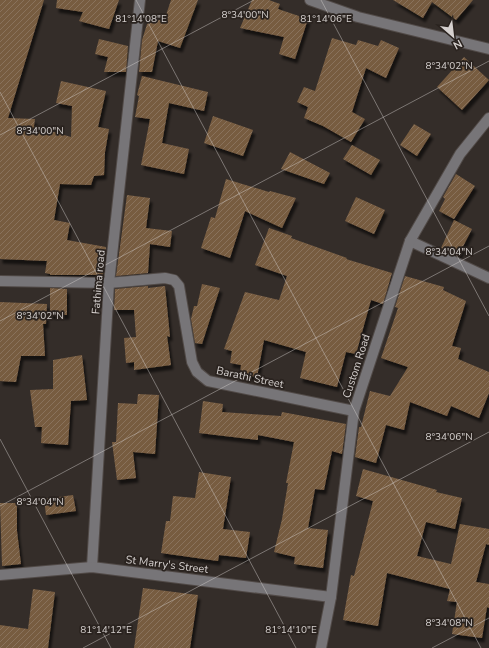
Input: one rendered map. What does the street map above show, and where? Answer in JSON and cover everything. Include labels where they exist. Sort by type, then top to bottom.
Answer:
[{"type":"street","name":"Fathima road","points":[[92,567],[109,283],[140,0]]},
{"type":"street","points":[[310,0],[358,17],[489,49]]},
{"type":"street","name":"Custom Road","points":[[321,648],[331,597],[354,411],[410,241],[460,154],[489,118]]},
{"type":"street","points":[[410,241],[489,278]]},
{"type":"street","name":"Barathi Street","points":[[0,281],[109,283],[165,278],[174,280],[179,286],[192,362],[197,372],[208,380],[354,411]]},
{"type":"street","name":"St Marry's Street","points":[[0,575],[92,567],[331,597]]},
{"type":"building","points":[[0,0],[44,0],[8,118],[35,119],[34,126],[71,137],[72,106],[56,103],[61,81],[106,91],[98,127],[109,129],[105,152],[104,175],[94,176],[91,185],[60,184],[54,220],[70,223],[67,240],[106,247],[103,275],[50,275],[45,273],[47,261],[0,259]]},
{"type":"building","points":[[57,0],[119,0],[109,29],[79,21],[83,12],[56,8]]},
{"type":"building","points":[[171,0],[198,0],[180,48],[158,41],[152,72],[139,72],[142,40],[149,18],[164,21]]},
{"type":"building","points":[[252,0],[269,0],[280,4],[278,9],[308,19],[295,59],[279,54],[284,37],[240,28]]},
{"type":"building","points":[[393,0],[473,0],[456,20],[432,2],[423,18]]},
{"type":"building","points":[[332,38],[356,45],[358,40],[378,46],[381,40],[399,48],[386,78],[366,68],[352,112],[365,119],[351,142],[323,126],[304,118],[308,107],[297,102],[304,87],[315,91]]},
{"type":"building","points":[[99,39],[128,46],[126,72],[104,72],[108,57],[95,54]]},
{"type":"building","points":[[464,57],[489,80],[462,110],[437,87]]},
{"type":"building","points":[[142,76],[208,92],[204,111],[169,103],[162,143],[189,149],[184,174],[141,165],[150,119],[135,117],[139,96],[137,95]]},
{"type":"building","points":[[213,116],[253,130],[243,156],[204,143]]},
{"type":"building","points":[[414,124],[431,134],[417,156],[400,145]]},
{"type":"building","points":[[352,145],[380,160],[371,175],[343,159]]},
{"type":"building","points":[[290,152],[330,173],[324,184],[281,169]]},
{"type":"building","points":[[456,174],[475,186],[454,219],[439,211],[445,199],[443,197]]},
{"type":"building","points":[[226,179],[269,192],[296,198],[282,228],[245,211],[230,258],[201,248],[211,217],[215,218]]},
{"type":"building","points":[[127,195],[150,198],[146,228],[172,231],[170,247],[150,244],[148,273],[116,276]]},
{"type":"building","points":[[356,197],[385,210],[374,234],[345,221]]},
{"type":"building","points":[[454,220],[472,229],[458,256],[441,248]]},
{"type":"building","points":[[269,228],[292,236],[291,238],[347,258],[346,259],[392,273],[383,304],[371,300],[356,354],[346,352],[337,387],[300,378],[306,352],[264,340],[257,377],[240,374],[241,365],[230,363],[232,351],[224,349],[245,292],[279,300],[287,276],[255,265]]},
{"type":"building","points":[[405,276],[444,287],[443,290],[466,301],[452,346],[461,348],[458,359],[489,372],[489,393],[479,418],[451,406],[447,416],[410,402],[404,430],[386,425],[376,463],[355,457],[359,427],[361,427],[370,391],[390,396],[408,367],[381,358],[398,308],[395,307]]},
{"type":"building","points":[[202,284],[220,288],[202,344],[195,343],[191,319],[194,306],[197,306]]},
{"type":"building","points":[[148,286],[148,288],[165,286],[170,337],[167,336],[171,365],[134,370],[134,362],[126,363],[124,338],[136,337],[134,310],[114,310],[115,289]]},
{"type":"building","points":[[50,288],[67,289],[67,315],[50,315]]},
{"type":"building","points":[[0,302],[47,304],[46,324],[43,324],[45,356],[21,356],[16,382],[0,381]]},
{"type":"building","points":[[82,355],[87,400],[71,401],[68,445],[41,443],[42,427],[35,427],[30,390],[53,389],[53,360]]},
{"type":"building","points":[[138,394],[159,395],[155,454],[133,452],[136,478],[117,480],[112,442],[116,442],[118,403],[137,404]]},
{"type":"building","points":[[203,401],[223,404],[222,412],[281,416],[282,412],[346,424],[342,454],[332,451],[324,490],[315,489],[308,528],[328,530],[323,568],[294,564],[295,557],[274,552],[282,519],[288,483],[286,483],[294,442],[258,435],[258,440],[199,433]]},
{"type":"building","points":[[363,469],[437,490],[436,492],[462,498],[455,529],[426,522],[417,556],[451,564],[460,524],[489,529],[489,545],[486,544],[476,582],[489,584],[489,608],[487,607],[482,638],[452,634],[457,602],[447,601],[450,589],[387,573],[378,626],[343,620],[351,575],[354,576],[373,501],[356,496]]},
{"type":"building","points":[[199,472],[231,477],[223,529],[250,532],[246,558],[219,555],[218,561],[161,553],[166,521],[170,521],[173,496],[195,498]]},
{"type":"building","points":[[73,495],[76,511],[46,515],[44,499]]},
{"type":"building","points":[[0,503],[17,503],[17,531],[21,564],[2,566]]},
{"type":"building","points":[[143,588],[198,595],[190,648],[134,648]]},
{"type":"building","points":[[33,589],[55,592],[48,648],[0,648],[0,625],[28,629]]}]
